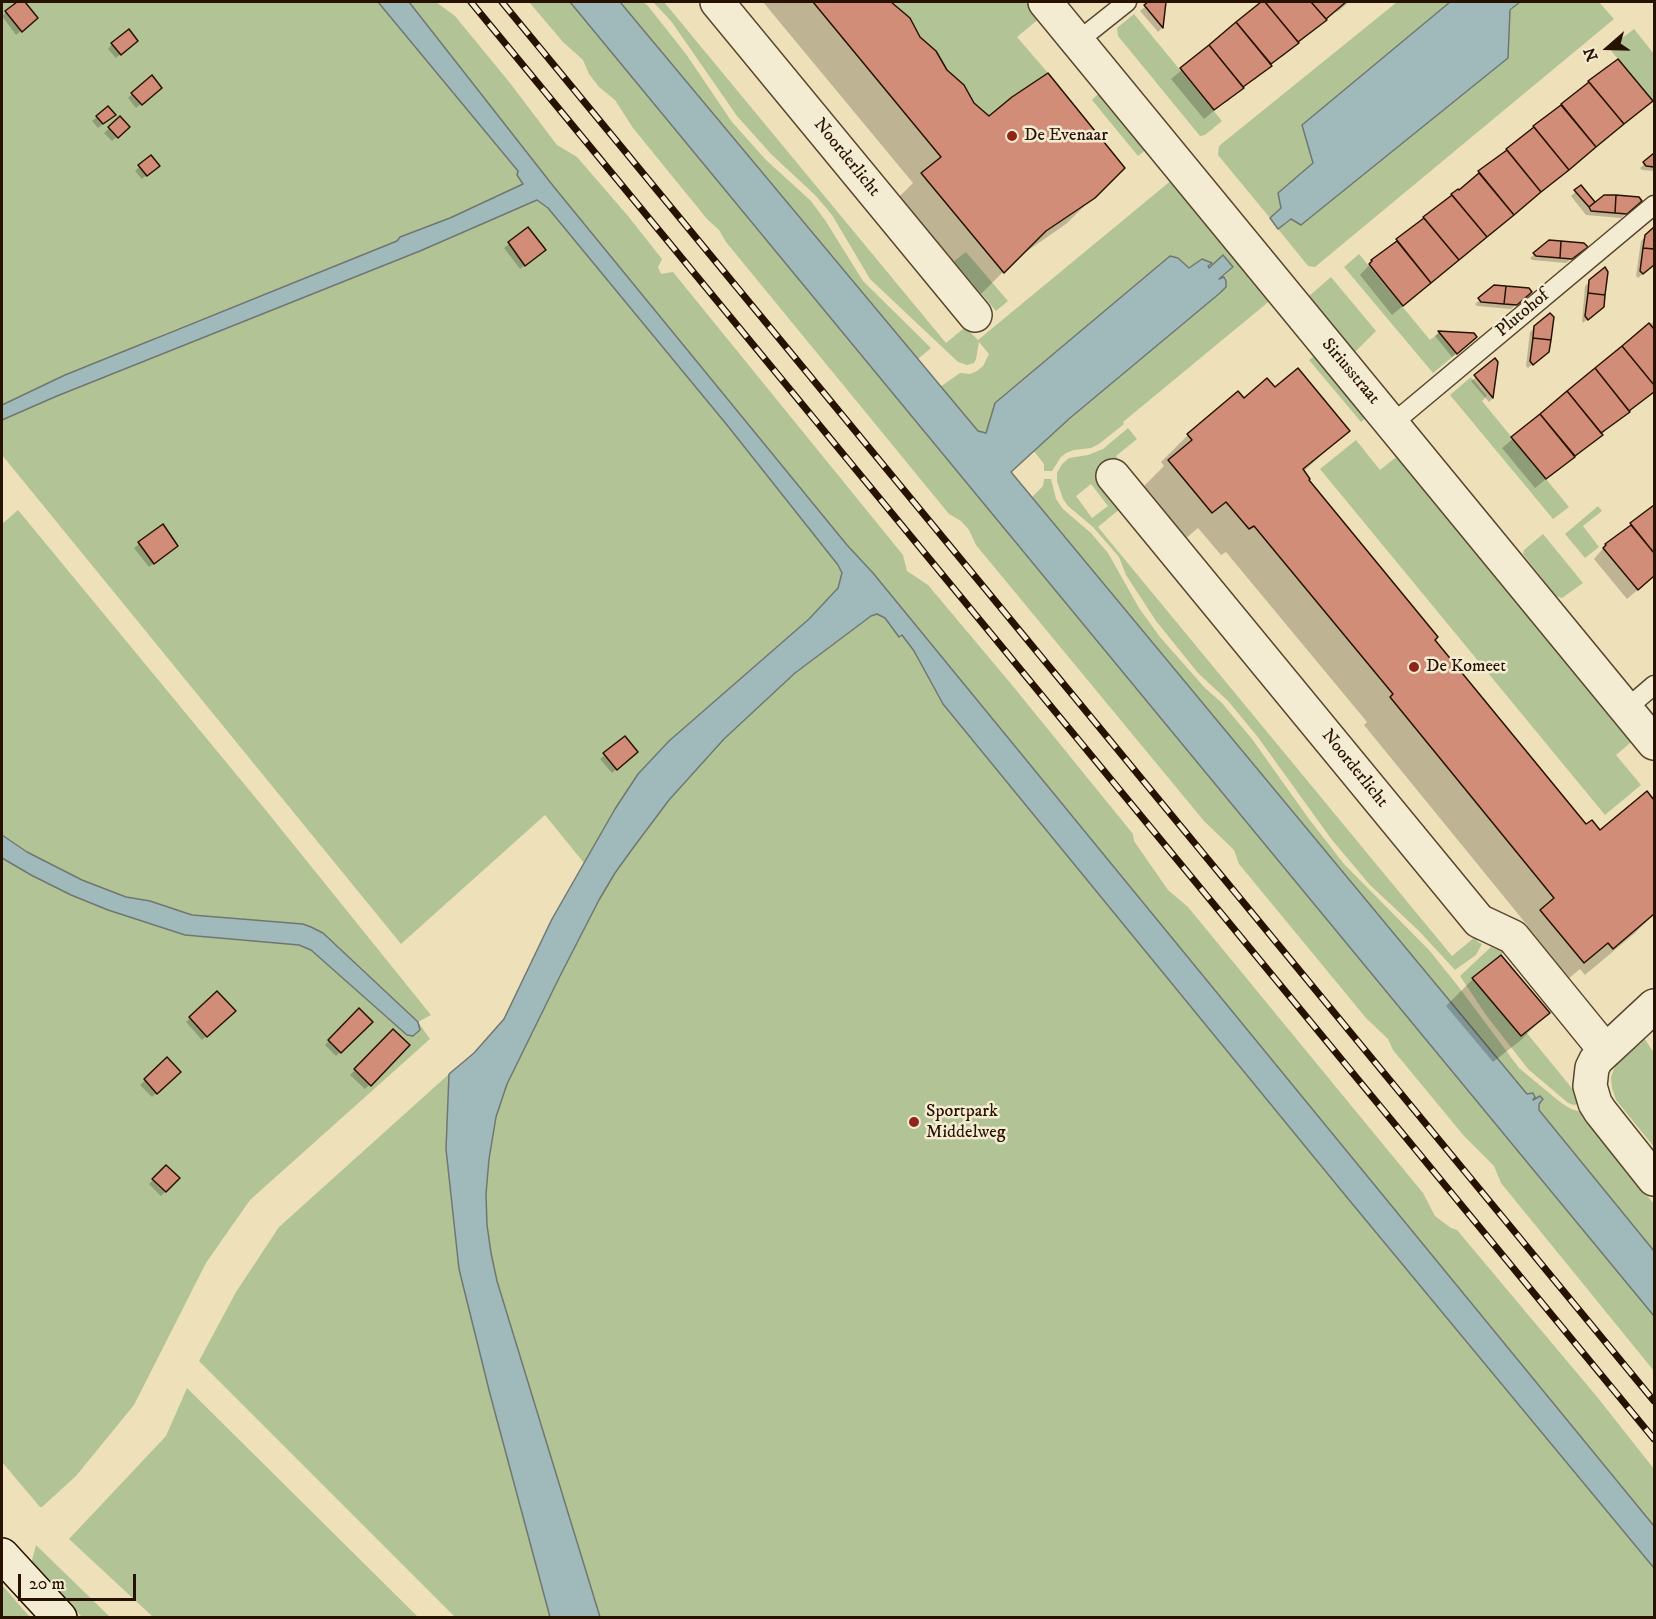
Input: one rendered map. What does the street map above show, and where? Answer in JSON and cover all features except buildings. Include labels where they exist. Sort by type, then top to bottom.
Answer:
[{"type":"street","name":"Noorderlicht","points":[[717,2],[975,315]]},
{"type":"street","name":"Siriusstraat","points":[[1045,2],[1654,743]]},
{"type":"street","name":"Noorderlicht","points":[[1113,476],[1479,921],[1513,937],[1605,1050]]},
{"type":"street","points":[[1654,1006],[1605,1050],[1592,1068],[1590,1086],[1595,1103],[1654,1179]]},
{"type":"street","points":[[2,1555],[60,1617]]},
{"type":"lane","points":[[1078,41],[1126,2]]},
{"type":"lane","name":"Plutohof","points":[[1392,424],[1654,205]]},
{"type":"lane","points":[[1626,709],[1654,685]]},
{"type":"green space","points":[[2,2],[378,2],[518,171],[517,175],[524,184],[450,218],[400,237],[397,241],[166,333],[2,405]]},
{"type":"green space","points":[[409,2],[436,2],[455,16],[557,145],[577,157],[628,216],[662,259],[658,267],[661,274],[673,272],[903,555],[907,571],[928,585],[1012,685],[1133,834],[1134,841],[1168,890],[1188,907],[1423,1193],[1435,1216],[1457,1230],[1598,1398],[1654,1469],[1654,1526],[554,187]]},
{"type":"green space","points":[[529,2],[570,2],[1654,1316],[1654,1371],[1501,1183],[1494,1166],[1464,1136],[1393,1050],[1388,1039],[1366,1018],[1239,864],[1234,850],[1204,821],[976,545],[969,530],[961,521],[949,514],[726,242],[719,230],[707,219],[633,128],[615,100],[599,87],[589,74],[583,60],[563,42]]},
{"type":"green space","points":[[620,2],[643,2],[648,6],[686,54],[732,122],[766,160],[811,201],[863,281],[931,348],[918,359]]},
{"type":"green space","points":[[653,2],[664,2],[946,343],[969,324],[969,331],[978,340],[1173,179],[1272,299],[1099,444],[1066,453],[1052,471],[1044,471],[1044,464],[1033,450],[1233,268],[1208,267],[1212,264],[1189,268],[1178,258],[1170,256],[996,403],[986,433],[977,431],[940,387],[960,373],[970,374],[977,371],[983,366],[989,354],[979,342],[974,363],[967,365],[958,362],[870,279],[832,215],[737,116],[671,21]]},
{"type":"green space","points":[[891,2],[1026,2],[1040,18],[1017,37],[1048,73],[989,116],[974,103],[964,85],[947,70],[936,51],[920,37]]},
{"type":"green space","points":[[1397,2],[1450,2],[1395,49],[1313,163],[1278,193],[1281,208],[1270,218],[1218,155],[1219,146]]},
{"type":"green space","points":[[1520,2],[1599,2],[1614,19],[1315,267],[1308,266],[1278,229]]},
{"type":"green space","points":[[1134,14],[1222,121],[1205,135],[1200,136],[1118,36],[1117,28]]},
{"type":"green space","points":[[1634,29],[1654,54],[1654,104],[1609,48]]},
{"type":"green space","points":[[1101,91],[1148,148],[1138,156],[1092,100]]},
{"type":"green space","points":[[537,200],[548,208],[727,425],[838,565],[842,573],[841,582],[809,619],[669,741],[638,774],[584,863],[545,815],[401,944],[2,455],[2,420],[420,251]]},
{"type":"green space","points":[[966,252],[1008,301],[996,311],[954,261]]},
{"type":"green space","points":[[1359,254],[1430,340],[1439,333],[1456,354],[1433,373],[1344,267]]},
{"type":"green space","points":[[1331,277],[1376,331],[1355,352],[1309,296]]},
{"type":"green space","points":[[1317,354],[1368,416],[1361,422],[1309,360]]},
{"type":"green space","points":[[1471,377],[1487,396],[1482,401],[1569,507],[1553,519],[1450,395]]},
{"type":"green space","points":[[1128,428],[1137,439],[1116,456],[1118,459],[1095,477],[1121,508],[1098,527],[1452,956],[1475,937],[1482,944],[1476,955],[1455,970],[1419,931],[1370,885],[1332,840],[1257,736],[1228,701],[1198,673],[1156,621],[1126,575],[1119,557],[1093,527],[1063,499],[1057,481],[1057,473],[1062,464],[1069,458],[1088,455],[1103,449]],"holes":[[[1091,484],[1108,506],[1092,518],[1076,496]]]},
{"type":"green space","points":[[1356,440],[1380,470],[1400,454],[1635,739],[1616,755],[1641,785],[1605,815],[1320,469]]},
{"type":"green space","points":[[1044,479],[1051,479],[1056,499],[1063,509],[1091,533],[1108,553],[1139,608],[1160,637],[1205,688],[1222,703],[1252,739],[1344,864],[1429,950],[1519,1068],[1560,1102],[1581,1112],[1585,1120],[1654,1204],[1654,1251],[1539,1110],[1538,1104],[1543,1100],[1532,1099],[1527,1095],[1032,497],[1043,486]]},
{"type":"green space","points":[[1598,506],[1602,511],[1583,526],[1599,547],[1585,558],[1565,534]]},
{"type":"green space","points":[[18,510],[431,1015],[418,1022],[430,1039],[250,1200],[206,1263],[134,1405],[76,1476],[42,1507],[2,1462],[2,858],[71,895],[185,935],[299,945],[311,950],[407,1035],[417,1035],[323,933],[311,927],[303,924],[192,915],[150,901],[126,897],[82,880],[27,852],[2,835],[2,524]]},
{"type":"green space","points":[[1543,534],[1583,583],[1562,598],[1556,596],[1523,554],[1524,550]]},
{"type":"green space","name":"Sportpark Middelweg","points":[[877,614],[885,618],[899,636],[902,635],[914,651],[943,704],[1654,1568],[1654,1618],[600,1618],[497,1281],[491,1253],[486,1194],[496,1117],[507,1084],[599,900],[615,873],[669,800],[724,739],[795,673],[871,616]]},
{"type":"green space","points":[[1491,947],[1504,952],[1473,978],[1521,1036],[1526,1032],[1575,1092],[1578,1104],[1568,1103],[1528,1069],[1486,1015],[1460,976]]},
{"type":"green space","points":[[1644,1038],[1654,1053],[1654,1147],[1616,1100],[1612,1088],[1611,1077],[1616,1064]]},
{"type":"green space","points":[[449,1074],[446,1149],[459,1269],[550,1617],[455,1617],[199,1361],[236,1292],[279,1227]]},
{"type":"green space","points":[[187,1388],[418,1617],[153,1617],[69,1539],[166,1436]]},
{"type":"green space","points":[[36,1545],[110,1617],[82,1617],[31,1564]]},
{"type":"green space","points":[[2,1585],[21,1607],[30,1617],[2,1617]]},
{"type":"water","points":[[378,2],[409,2],[554,187],[1654,1526],[1654,1568],[943,704],[914,651],[902,635],[899,637],[885,618],[877,614],[871,616],[795,673],[724,739],[669,800],[615,873],[599,900],[507,1084],[496,1117],[486,1194],[491,1253],[497,1281],[600,1617],[550,1617],[459,1269],[446,1149],[449,1074],[474,1053],[504,1019],[552,919],[615,809],[638,774],[669,741],[809,619],[838,588],[842,573],[727,425],[548,208],[537,200],[420,251],[2,420],[2,405],[65,375],[397,241],[400,237],[450,218],[523,184],[517,175],[518,171]]},
{"type":"water","points":[[570,2],[620,2],[978,431],[986,433],[995,403],[1170,256],[1178,258],[1189,268],[1202,259],[1212,263],[1208,266],[1209,268],[1223,255],[1233,267],[1219,279],[1224,277],[1226,281],[1226,287],[1220,293],[1070,418],[1011,472],[1527,1094],[1533,1093],[1535,1097],[1533,1100],[1540,1096],[1543,1099],[1539,1104],[1539,1110],[1654,1251],[1654,1316]]},
{"type":"water","points":[[1450,2],[1520,2],[1510,10],[1508,58],[1301,225],[1291,219],[1278,229],[1270,218],[1281,208],[1278,193],[1313,163],[1302,125]]},
{"type":"water","points":[[2,835],[27,852],[82,880],[126,897],[150,901],[192,915],[303,924],[311,927],[323,933],[418,1022],[420,1030],[413,1036],[407,1035],[311,950],[299,945],[185,935],[108,910],[71,895],[2,858]]},
{"type":"railway","points":[[471,2],[1654,1439]]},
{"type":"railway","points":[[502,2],[1654,1401]]},
{"type":"place","name":"De Evenaar","points":[[1012,136]]},
{"type":"place","name":"De Komeet","points":[[1414,667]]},
{"type":"place","name":"Sportpark Middelweg","points":[[914,1122]]}]
